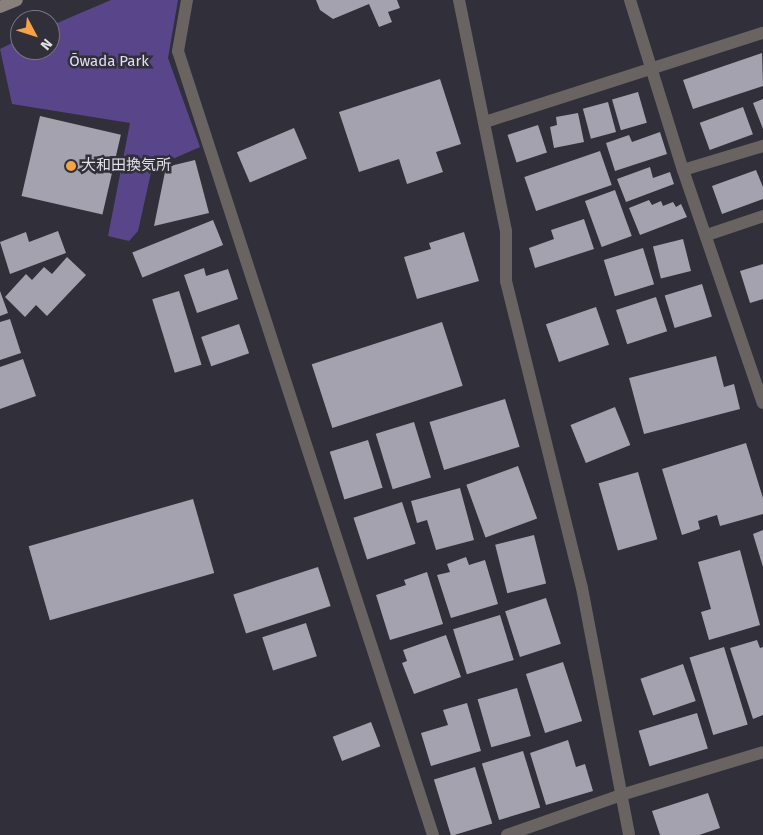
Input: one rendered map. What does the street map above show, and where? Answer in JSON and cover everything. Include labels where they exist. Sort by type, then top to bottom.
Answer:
[{"type":"main road","points":[[0,7],[17,0]]},
{"type":"street","points":[[186,0],[178,51],[433,835]]},
{"type":"street","points":[[459,0],[506,231],[506,281],[582,588],[629,835]]},
{"type":"street","points":[[630,0],[654,69],[683,170],[757,363],[763,403]]},
{"type":"street","points":[[485,122],[763,33]]},
{"type":"street","points":[[683,170],[763,146]]},
{"type":"street","points":[[707,235],[763,216]]},
{"type":"street","points":[[507,835],[621,795],[763,752]]},
{"type":"green space","name":"Ōwada Park","points":[[111,0],[178,0],[168,58],[200,147],[152,168],[138,231],[129,241],[108,236],[130,123],[12,104],[0,49],[10,44],[10,60],[60,60],[60,22]]},
{"type":"building","points":[[316,0],[397,0],[400,8],[388,12],[392,22],[379,27],[369,4],[333,19],[320,10]]},
{"type":"building","points":[[762,53],[763,86],[693,109],[683,80]]},
{"type":"building","points":[[440,79],[461,144],[436,152],[443,172],[407,184],[399,159],[359,172],[339,112]]},
{"type":"building","points":[[638,92],[647,123],[621,130],[612,99]]},
{"type":"building","points":[[763,99],[763,129],[753,103]]},
{"type":"building","points":[[608,102],[616,132],[591,139],[583,109]]},
{"type":"building","points":[[743,107],[753,134],[710,150],[700,123]]},
{"type":"building","points":[[578,113],[584,142],[554,148],[550,127],[557,125],[556,117]]},
{"type":"building","name":"大和田換気所","points":[[40,116],[121,135],[102,215],[22,196]]},
{"type":"building","points":[[538,125],[547,153],[517,162],[508,135]]},
{"type":"building","points":[[294,128],[307,158],[250,183],[237,152]]},
{"type":"building","points":[[660,132],[667,154],[615,171],[606,143],[629,135],[632,142]]},
{"type":"building","points":[[600,151],[612,185],[536,211],[524,177]]},
{"type":"building","points":[[195,160],[209,213],[154,226],[166,167]]},
{"type":"building","points":[[650,167],[653,178],[670,172],[674,184],[626,202],[617,179]]},
{"type":"building","points":[[756,170],[763,187],[763,199],[722,214],[712,186]]},
{"type":"building","points":[[615,190],[632,236],[602,247],[585,201]]},
{"type":"building","points":[[649,200],[652,205],[661,201],[663,206],[673,202],[676,207],[681,204],[687,217],[640,235],[629,208]]},
{"type":"building","points":[[584,219],[594,249],[535,268],[529,248],[554,239],[551,230]]},
{"type":"building","points":[[213,220],[223,245],[142,278],[132,253]]},
{"type":"building","points":[[58,231],[66,253],[10,274],[0,242],[26,232],[29,242]]},
{"type":"building","points":[[464,232],[479,281],[417,299],[404,257],[431,249],[429,243]]},
{"type":"building","points":[[683,239],[691,271],[661,279],[653,246]]},
{"type":"building","points":[[643,248],[654,284],[615,296],[604,260]]},
{"type":"building","points":[[67,257],[86,275],[47,316],[36,305],[25,317],[5,297],[26,274],[32,280],[44,267],[52,274]]},
{"type":"building","points":[[763,264],[763,299],[750,303],[740,271]]},
{"type":"building","points":[[204,268],[206,276],[228,269],[238,299],[197,313],[184,275]]},
{"type":"building","points":[[702,284],[712,317],[675,328],[665,295]]},
{"type":"building","points":[[0,291],[8,313],[0,316]]},
{"type":"building","points":[[179,291],[202,365],[175,373],[152,299]]},
{"type":"building","points":[[656,297],[667,331],[627,344],[616,310]]},
{"type":"building","points":[[596,307],[609,345],[559,362],[546,324]]},
{"type":"building","points":[[10,319],[21,353],[0,360],[0,322]]},
{"type":"building","points":[[442,322],[463,386],[332,428],[312,364]]},
{"type":"building","points":[[239,324],[249,353],[211,366],[201,337]]},
{"type":"building","points":[[716,356],[724,387],[734,384],[740,409],[644,434],[629,378]]},
{"type":"building","points":[[23,359],[36,396],[0,409],[0,367]]},
{"type":"building","points":[[505,399],[520,447],[444,470],[429,422]]},
{"type":"building","points":[[615,407],[630,445],[586,463],[570,425]]},
{"type":"building","points":[[414,422],[431,477],[393,489],[376,434]]},
{"type":"building","points":[[368,440],[383,488],[344,500],[330,452]]},
{"type":"building","points":[[746,443],[763,498],[763,514],[720,526],[717,515],[698,521],[700,529],[682,535],[662,469]]},
{"type":"building","points":[[518,466],[537,519],[485,537],[466,485]]},
{"type":"building","points":[[638,472],[657,539],[618,551],[599,483]]},
{"type":"building","points":[[460,488],[474,540],[436,550],[427,520],[417,523],[411,501]]},
{"type":"building","points":[[193,499],[214,573],[50,620],[29,546]]},
{"type":"building","points":[[402,502],[416,544],[367,560],[353,518]]},
{"type":"building","points":[[763,530],[763,567],[753,534]]},
{"type":"building","points":[[534,535],[546,584],[507,593],[495,545]]},
{"type":"building","points":[[740,550],[760,625],[709,640],[701,612],[711,609],[698,562]]},
{"type":"building","points":[[466,557],[469,565],[485,560],[498,604],[451,618],[437,575],[450,572],[447,564]]},
{"type":"building","points":[[318,567],[331,606],[246,633],[233,595]]},
{"type":"building","points":[[427,572],[443,624],[390,640],[376,595],[406,585],[404,580]]},
{"type":"building","points":[[546,598],[561,644],[520,657],[505,611]]},
{"type":"building","points":[[500,615],[514,660],[467,674],[453,629]]},
{"type":"building","points":[[306,623],[317,656],[273,671],[262,637]]},
{"type":"building","points":[[446,635],[461,677],[414,694],[402,663],[407,661],[403,650]]},
{"type":"building","points":[[757,640],[760,648],[763,647],[763,715],[753,719],[730,648]]},
{"type":"building","points":[[724,647],[748,724],[713,735],[690,658]]},
{"type":"building","points":[[563,662],[582,721],[545,733],[526,674]]},
{"type":"building","points":[[683,664],[696,701],[653,716],[640,679]]},
{"type":"building","points":[[517,688],[531,736],[491,747],[478,699]]},
{"type":"building","points":[[467,703],[481,751],[431,766],[421,733],[448,725],[443,710]]},
{"type":"building","points":[[697,713],[708,748],[649,766],[639,731]]},
{"type":"building","points":[[371,722],[380,746],[342,761],[333,737]]},
{"type":"building","points":[[568,740],[576,767],[585,764],[593,791],[546,805],[530,753]]},
{"type":"building","points":[[523,751],[540,807],[499,820],[482,764]]},
{"type":"building","points":[[475,767],[492,823],[451,835],[434,780]]},
{"type":"building","points":[[708,793],[720,828],[699,835],[660,835],[652,811]]},
{"type":"place","name":"大和田換気所","points":[[71,166]]}]
